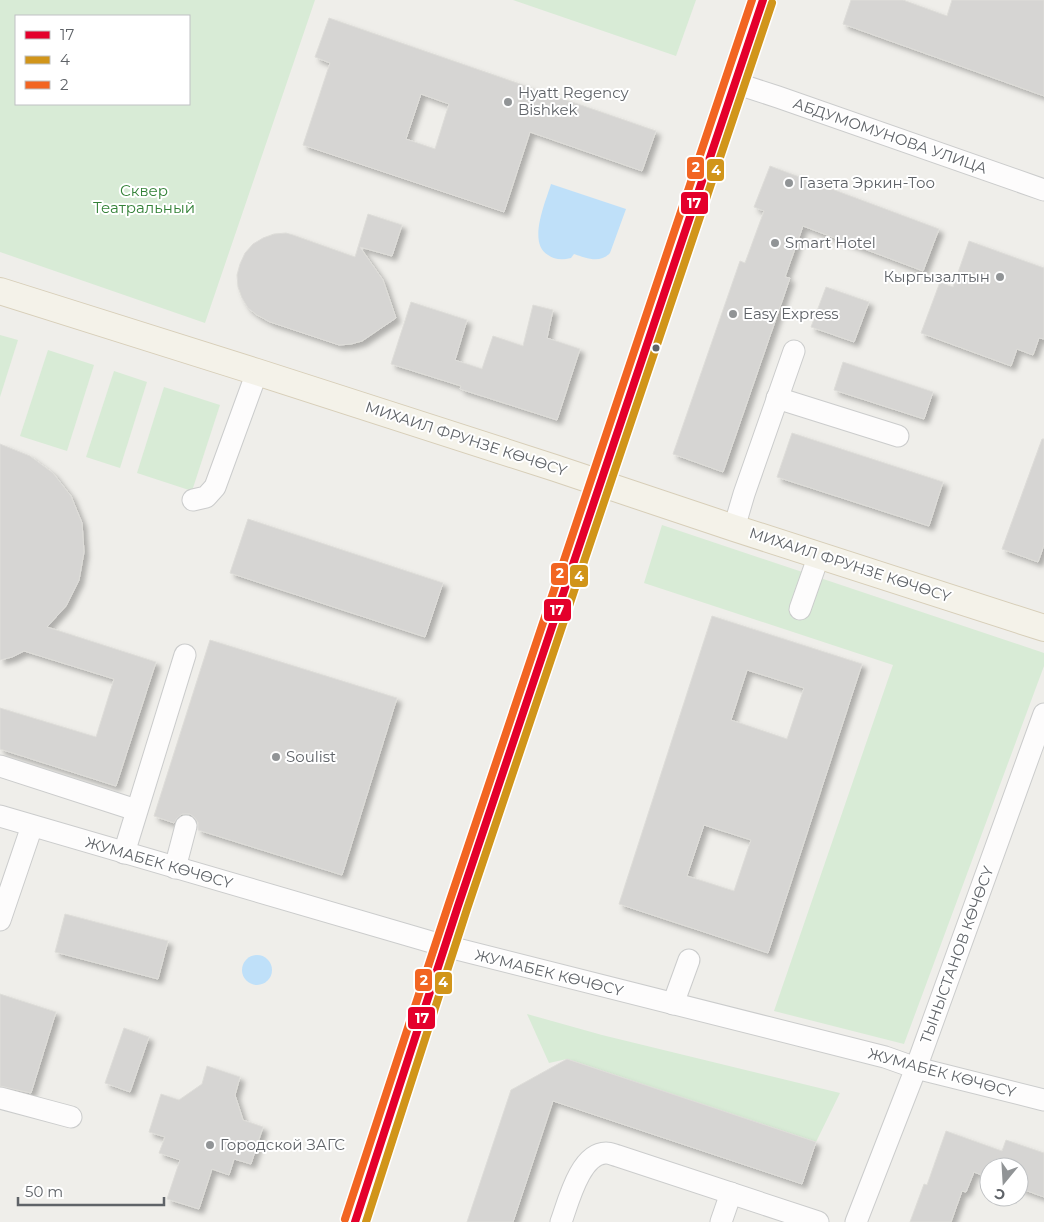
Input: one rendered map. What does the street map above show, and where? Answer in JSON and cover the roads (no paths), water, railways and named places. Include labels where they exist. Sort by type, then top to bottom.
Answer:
[{"type":"main road","points":[[355,1222],[445,946],[763,0]]},
{"type":"main road","name":"МИХАИЛ ФРУНЗЕ КӨЧӨСҮ","points":[[0,291],[600,482],[734,528],[1044,628]]},
{"type":"street","name":"АБДУМОМУНОВА УЛИЦА","points":[[735,83],[1044,190]]},
{"type":"street","points":[[734,528],[794,351]]},
{"type":"street","points":[[193,500],[206,497],[215,487],[257,372]]},
{"type":"street","points":[[777,398],[898,436]]},
{"type":"street","points":[[800,609],[819,555]]},
{"type":"street","points":[[124,853],[185,655]]},
{"type":"street","name":"ТЫНЫСТАНОВ КӨЧӨСҮ","points":[[856,1222],[916,1068],[1044,714]]},
{"type":"street","points":[[0,766],[136,810]]},
{"type":"street","name":"ЖУМАБЕК КӨЧӨСҮ","points":[[0,816],[445,946],[885,1057],[916,1068],[1044,1100]]},
{"type":"street","points":[[0,920],[32,826]]},
{"type":"street","points":[[175,868],[186,826]]},
{"type":"street","points":[[673,1004],[688,960]]},
{"type":"street","points":[[0,1098],[71,1117]]},
{"type":"street","points":[[561,1222],[578,1176],[589,1161],[597,1155],[606,1153],[818,1222]]},
{"type":"street","points":[[721,1222],[731,1193]]},
{"type":"water","points":[[551,184],[626,209],[610,253],[597,259],[574,254],[571,258],[559,259],[551,257],[542,249],[538,232],[542,211]]},
{"type":"water","points":[[257,955],[268,959],[272,970],[268,981],[257,985],[246,981],[242,970],[246,959]]},
{"type":"place","name":"Hyatt Regency Bishkek","points":[[508,102]]},
{"type":"place","name":"Газета Эркин-Тоо","points":[[789,183]]},
{"type":"place","name":"Smart Hotel","points":[[775,243]]},
{"type":"place","name":"Кыргызалтын","points":[[1000,277]]},
{"type":"place","name":"Easy Express","points":[[733,314]]},
{"type":"place","name":"Soulist","points":[[276,757]]},
{"type":"place","name":"Городской ЗАГС","points":[[210,1145]]},
{"type":"park label","name":"Сквер Театральный","points":[[144,200]]}]
